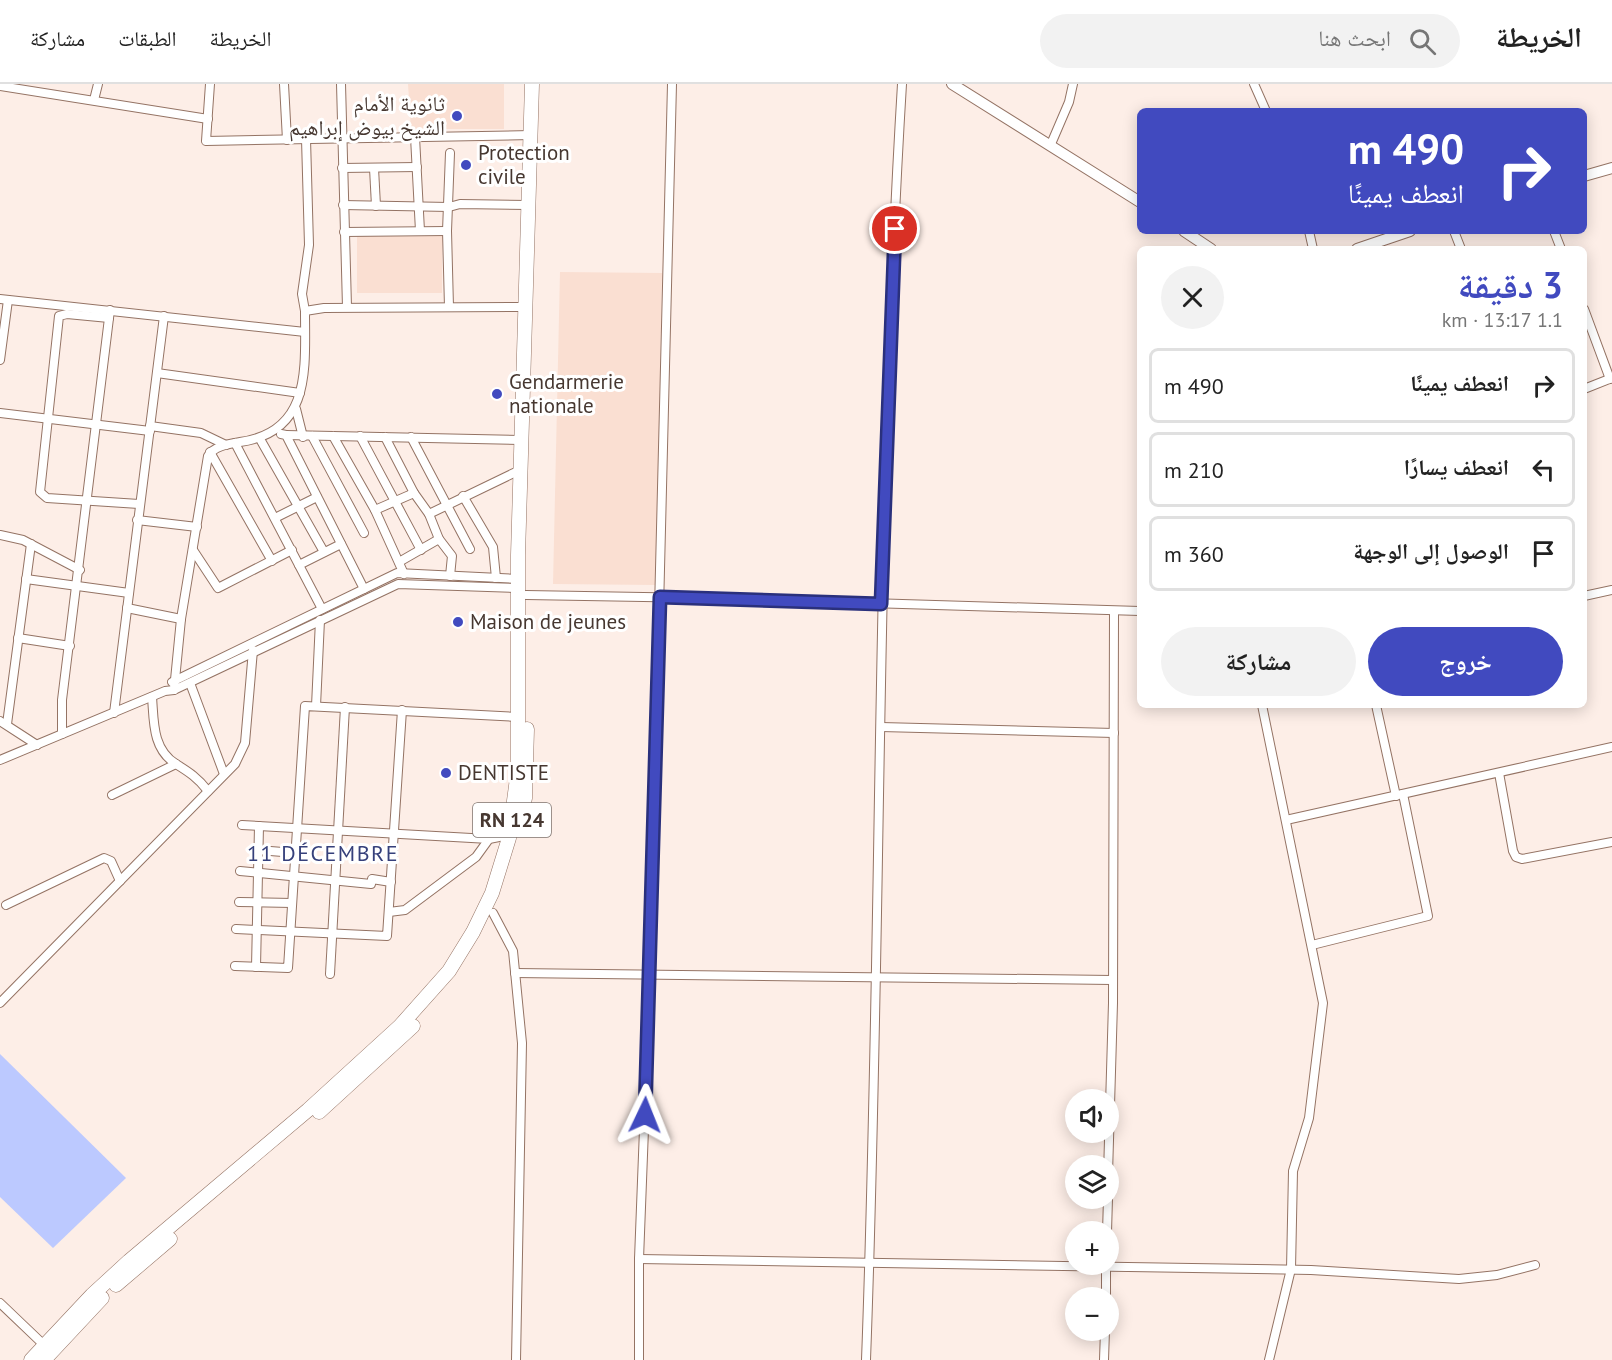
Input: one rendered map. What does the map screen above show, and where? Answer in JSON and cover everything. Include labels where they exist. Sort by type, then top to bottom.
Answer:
[{"type":"main road","name":"RN 124","points":[[396,1036],[449,971],[495,894],[514,854],[525,798],[527,751],[521,587],[520,470],[532,84]]},
{"type":"main road","name":"RN 124","points":[[44,1360],[106,1294],[330,1096],[448,985],[493,913],[495,894],[509,835],[518,771],[521,587],[539,84]]},
{"type":"main road","name":"RN 124","points":[[31,1360],[129,1261],[330,1096]]},
{"type":"street","points":[[94,100],[98,84]]},
{"type":"street","points":[[210,84],[206,141],[531,135]]},
{"type":"street","points":[[284,84],[286,140]]},
{"type":"street","points":[[340,84],[347,307]]},
{"type":"street","points":[[639,1360],[639,1259],[650,973],[672,84]]},
{"type":"street","points":[[866,1360],[877,980],[881,604],[902,84]]},
{"type":"street","points":[[952,84],[1137,200]]},
{"type":"street","points":[[1051,144],[1069,102],[1072,84]]},
{"type":"street","points":[[1254,84],[1265,108]]},
{"type":"street","points":[[0,86],[208,119]]},
{"type":"street","points":[[416,137],[420,231]]},
{"type":"street","points":[[210,452],[226,445],[260,439],[274,433],[296,409],[300,393],[305,332],[302,294],[309,245],[306,139]]},
{"type":"street","points":[[449,307],[447,231],[450,153]]},
{"type":"street","points":[[342,168],[417,168]]},
{"type":"street","points":[[374,168],[376,206]]},
{"type":"street","points":[[1587,175],[1612,168]]},
{"type":"street","points":[[343,205],[449,207],[460,204],[528,205]]},
{"type":"street","points":[[344,232],[447,231]]},
{"type":"street","points":[[1188,234],[1206,246]]},
{"type":"street","points":[[1366,246],[1401,234]]},
{"type":"street","points":[[0,360],[4,299],[109,314]]},
{"type":"street","points":[[305,310],[347,307],[524,307]]},
{"type":"street","points":[[139,504],[47,498],[40,492],[60,316],[109,314],[164,316],[305,332]]},
{"type":"street","points":[[62,734],[62,700],[78,587],[109,314]]},
{"type":"street","points":[[114,713],[164,316]]},
{"type":"street","points":[[1587,317],[1611,379],[1587,388]]},
{"type":"street","points":[[157,373],[300,393]]},
{"type":"street","points":[[296,409],[307,436],[364,533]]},
{"type":"street","points":[[0,413],[96,426],[201,433],[226,445]]},
{"type":"street","points":[[274,433],[307,436],[521,440]]},
{"type":"street","points":[[286,435],[364,589]]},
{"type":"street","points":[[333,436],[375,510],[404,573]]},
{"type":"street","points":[[360,436],[421,550]]},
{"type":"street","points":[[385,437],[414,494],[429,514],[439,539],[452,556],[450,576]]},
{"type":"street","points":[[411,437],[470,549]]},
{"type":"street","points":[[260,439],[324,552]]},
{"type":"street","points":[[235,443],[322,609]]},
{"type":"street","points":[[170,691],[174,679],[181,619],[210,452]]},
{"type":"street","points":[[210,452],[272,561]]},
{"type":"street","points":[[429,514],[520,470]]},
{"type":"street","points":[[375,510],[414,494]]},
{"type":"street","points":[[463,496],[493,548],[496,578]]},
{"type":"street","points":[[275,518],[317,497]]},
{"type":"street","points":[[137,520],[197,527]]},
{"type":"street","points":[[0,535],[31,544],[80,570]]},
{"type":"street","points":[[399,562],[439,539]]},
{"type":"street","points":[[31,544],[4,723],[37,745]]},
{"type":"street","points":[[299,565],[341,544]]},
{"type":"street","points":[[193,550],[218,588],[291,550]]},
{"type":"street","points":[[0,760],[190,683],[322,609],[397,573],[496,578],[521,587]]},
{"type":"street","points":[[26,579],[129,594]]},
{"type":"street","points":[[174,679],[320,620],[398,584],[521,587],[660,597],[1137,611]]},
{"type":"street","points":[[1587,595],[1612,590]]},
{"type":"street","points":[[127,608],[181,619]]},
{"type":"street","points":[[1108,1155],[1112,980],[1114,612]]},
{"type":"street","points":[[316,706],[320,620]]},
{"type":"street","points":[[18,638],[70,646]]},
{"type":"street","points":[[0,1003],[242,754],[245,743],[253,648]]},
{"type":"street","points":[[190,683],[224,774]]},
{"type":"street","points":[[153,697],[155,733],[166,756],[198,778],[208,790]]},
{"type":"street","points":[[235,966],[288,968],[305,706],[518,717]]},
{"type":"street","points":[[330,974],[345,707]]},
{"type":"street","points":[[1263,708],[1323,1003],[1309,1118],[1293,1171],[1291,1269],[1269,1360]]},
{"type":"street","points":[[1312,945],[1428,916],[1377,708]]},
{"type":"street","points":[[236,929],[387,936],[402,710]]},
{"type":"street","points":[[881,727],[1114,733]]},
{"type":"street","points":[[1286,820],[1612,747]]},
{"type":"street","points":[[112,795],[176,764]]},
{"type":"street","points":[[1499,773],[1516,857],[1522,859],[1612,842]]},
{"type":"street","points":[[243,825],[489,839],[509,835]]},
{"type":"street","points":[[256,967],[259,826]]},
{"type":"street","points":[[389,912],[405,910],[476,856],[489,839]]},
{"type":"street","points":[[258,850],[295,854]]},
{"type":"street","points":[[6,905],[104,858],[111,861],[120,881]]},
{"type":"street","points":[[240,871],[371,884],[372,879],[391,882]]},
{"type":"street","points":[[239,902],[292,903]]},
{"type":"street","points":[[493,913],[513,951],[522,1043],[516,1360]]},
{"type":"street","points":[[515,974],[650,973],[877,980],[1112,980]]},
{"type":"street","points":[[639,1259],[1065,1264]]},
{"type":"street","points":[[1119,1265],[1291,1269],[1459,1279],[1497,1275],[1535,1265]]},
{"type":"street","points":[[0,1303],[44,1345]]},
{"type":"street","points":[[0,1311],[20,1329],[32,1335]]},
{"type":"street","points":[[1104,1360],[1105,1341]]},
{"type":"shaded area","name":"ثانوية الأمام الشيخ بيوض إبراهيم","points":[[408,84],[504,84],[504,129],[411,129]]},
{"type":"shaded area","points":[[357,235],[442,235],[442,293],[357,293]]},
{"type":"shaded area","points":[[560,272],[662,273],[656,585],[553,584]]},
{"type":"shaded area","points":[[0,1054],[126,1178],[53,1248],[0,1197]]},
{"type":"place","name":"ثانوية الأمام الشيخ بيوض إبراهيم","points":[[457,116]]},
{"type":"place","name":"Protection civile","points":[[466,165]]},
{"type":"place","name":"Gendarmerie nationale","points":[[497,394]]},
{"type":"place","name":"Maison de jeunes","points":[[458,622]]},
{"type":"place","name":"DENTISTE","points":[[446,773]]},
{"type":"district","name":"11 DÉCEMBRE","points":[[323,853]]},
{"type":"route","points":[[645,1115],[660,597],[881,604],[895,229]]}]
